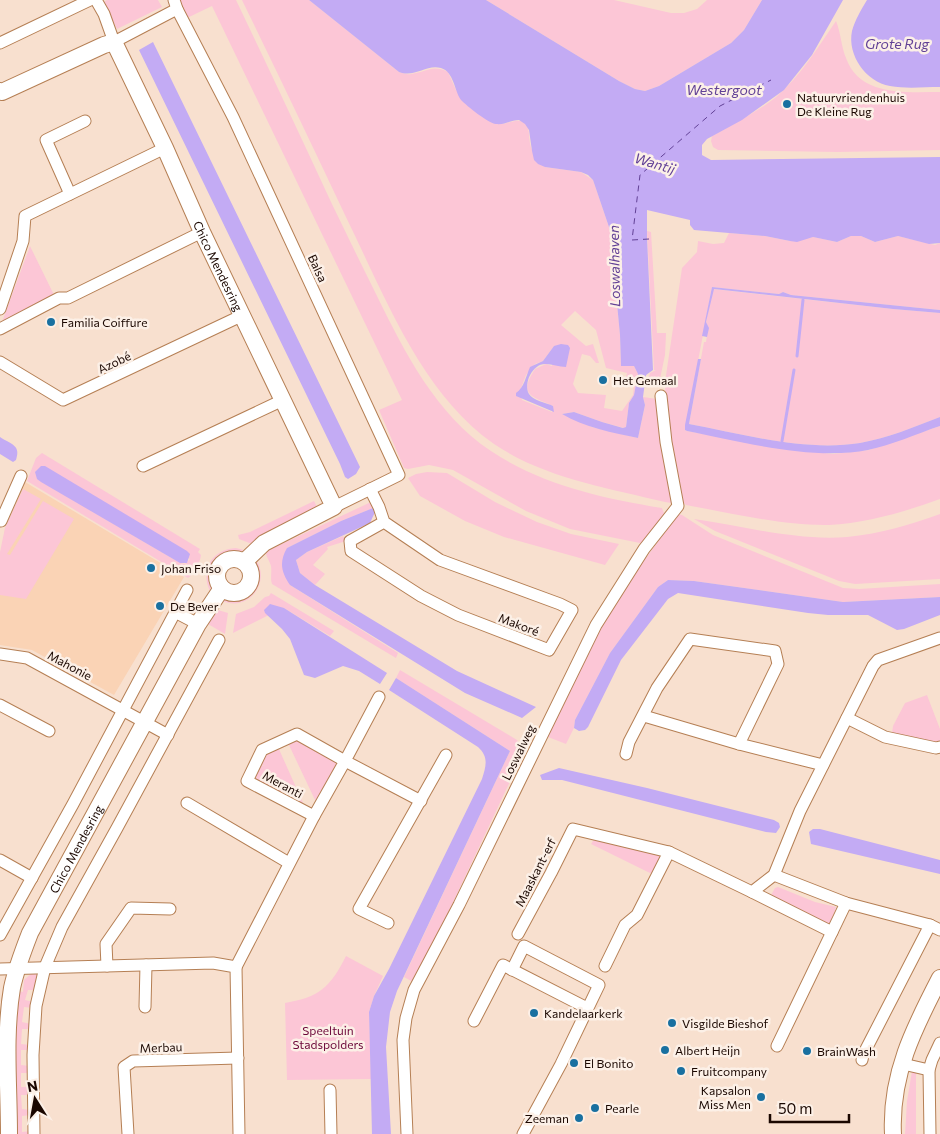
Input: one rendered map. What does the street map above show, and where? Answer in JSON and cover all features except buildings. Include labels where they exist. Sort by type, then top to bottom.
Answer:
[{"type":"street","points":[[0,43],[90,0]]},
{"type":"street","points":[[0,91],[2,92],[114,42],[104,14],[96,0]]},
{"type":"street","name":"Balsa","points":[[114,42],[176,4],[233,117],[399,474],[334,507]]},
{"type":"street","name":"Chico Mendesring","points":[[114,42],[165,148],[202,232],[334,507]]},
{"type":"street","points":[[70,194],[46,140],[86,120]]},
{"type":"street","points":[[0,309],[23,241],[25,216],[165,148]]},
{"type":"street","points":[[0,329],[58,298],[68,298],[202,232]]},
{"type":"street","name":"Azobé","points":[[0,362],[63,400],[243,315]]},
{"type":"street","name":"Loswalweg","points":[[406,1134],[403,1040],[406,1018],[414,990],[459,905],[596,625],[644,550],[678,506],[666,442],[661,396]]},
{"type":"street","points":[[143,466],[283,400]]},
{"type":"street","points":[[0,522],[21,476]]},
{"type":"street","points":[[370,489],[379,506],[384,522]]},
{"type":"street","points":[[244,562],[264,543],[334,507]]},
{"type":"street","name":"Makoré","points":[[384,522],[440,560],[572,610],[550,650],[458,615],[420,596],[351,551],[350,541],[384,522]]},
{"type":"street","points":[[234,559],[244,562],[250,571],[250,581],[245,589],[236,593],[222,588],[217,578],[220,567],[234,559]]},
{"type":"street","name":"Chico Mendesring","points":[[9,1134],[8,1028],[12,990],[17,969],[30,933],[198,624],[222,588]]},
{"type":"street","name":"Chico Mendesring","points":[[0,935],[187,590]]},
{"type":"street","points":[[175,612],[198,624]]},
{"type":"street","points":[[752,892],[774,875],[800,811],[873,666],[878,660],[940,638]]},
{"type":"street","points":[[626,754],[657,688],[690,639],[775,651],[778,664],[740,744]]},
{"type":"street","name":"Chico Mendesring","points":[[34,1134],[33,1055],[36,1006],[46,967],[62,927],[219,640]]},
{"type":"street","name":"Mahonie","points":[[0,654],[27,658],[168,735]]},
{"type":"street","points":[[239,1134],[236,966],[378,697]]},
{"type":"street","points":[[0,705],[48,732]]},
{"type":"street","points":[[644,716],[740,744],[823,765]]},
{"type":"street","points":[[847,718],[885,737],[936,748],[940,747]]},
{"type":"street","name":"Meranti","points":[[314,816],[247,781],[262,750],[297,734],[421,801]]},
{"type":"street","points":[[388,923],[359,908],[446,755]]},
{"type":"street","points":[[187,803],[289,863]]},
{"type":"street","name":"Maaskant-erf","points":[[518,934],[572,829],[669,852],[832,932]]},
{"type":"street","points":[[605,966],[625,925],[637,915],[669,852]]},
{"type":"street","points":[[0,860],[32,878]]},
{"type":"street","points":[[774,875],[846,902],[935,927],[863,1055],[862,1060]]},
{"type":"street","points":[[777,1046],[846,902]]},
{"type":"street","points":[[107,966],[106,944],[130,908],[170,909]]},
{"type":"street","points":[[474,1022],[524,946],[599,985],[561,1064],[523,1134]]},
{"type":"street","points":[[0,969],[213,963],[236,966]]},
{"type":"street","points":[[145,1007],[146,965]]},
{"type":"street","points":[[508,968],[587,1008]]},
{"type":"street","points":[[893,1134],[894,1092],[912,1032],[940,978]]},
{"type":"street","points":[[930,1134],[929,1070],[940,1042]]},
{"type":"street","name":"Merbau","points":[[128,1134],[124,1067],[133,1061],[238,1058]]},
{"type":"street","points":[[903,1064],[929,1070]]},
{"type":"street","points":[[330,1090],[331,1134]]},
{"type":"shaded area","points":[[25,482],[184,577],[114,695],[32,650],[0,645],[0,562],[5,529]]},
{"type":"green space","points":[[107,0],[158,0],[162,7],[117,29],[104,2]]},
{"type":"green space","points":[[179,0],[236,0],[370,283],[410,359],[438,401],[471,436],[491,451],[531,473],[595,495],[662,508],[665,516],[646,542],[640,543],[570,529],[526,511],[453,470],[429,465],[404,468],[379,410],[402,400],[212,6],[187,18]]},
{"type":"green space","points":[[242,0],[309,0],[399,72],[410,74],[438,69],[448,72],[456,90],[504,124],[515,121],[526,123],[533,152],[545,167],[581,172],[593,180],[610,230],[620,335],[621,366],[634,366],[638,374],[634,395],[629,403],[626,427],[602,422],[574,412],[562,414],[592,427],[638,438],[645,405],[643,397],[657,399],[673,501],[671,503],[555,474],[513,456],[494,444],[468,422],[445,397],[406,340]],"holes":[[[575,311],[596,330],[606,368],[627,373],[625,382],[634,385],[633,395],[622,411],[604,408],[606,395],[578,393],[573,384],[582,354],[590,356],[596,363],[599,363],[593,344],[586,346],[561,325]],[[554,346],[552,366],[546,364],[535,369],[527,389],[533,397],[553,406],[552,412],[522,400],[520,391],[526,375],[535,364],[543,361]]]},
{"type":"green space","points":[[486,0],[614,0],[671,13],[684,13],[697,9],[707,0],[762,0],[744,30],[731,43],[659,86],[645,91],[635,89],[619,81]]},
{"type":"green space","points":[[836,21],[846,58],[853,71],[862,80],[873,86],[899,92],[940,92],[940,150],[837,152],[718,150],[713,147],[712,136],[761,108],[785,89],[808,61]]},
{"type":"green space","points":[[647,231],[651,232],[657,333],[666,333],[665,355],[660,379],[649,377],[650,373],[656,370],[654,370]]},
{"type":"green space","points":[[729,233],[765,236],[790,241],[813,237],[837,242],[851,236],[861,236],[875,242],[898,236],[935,245],[940,243],[940,310],[791,295],[783,292],[779,294],[712,287],[685,430],[779,448],[833,454],[869,450],[940,426],[940,499],[885,516],[829,525],[776,521],[686,505],[674,466],[668,426],[665,382],[682,268],[697,252],[698,241],[713,244],[724,243]]},
{"type":"green space","points":[[30,246],[56,299],[2,322]]},
{"type":"green space","points":[[713,289],[940,313],[940,417],[881,438],[839,445],[796,444],[774,441],[689,424],[704,342],[706,342],[708,328],[706,322]]},
{"type":"green space","points":[[42,453],[200,549],[198,552],[201,555],[195,571],[188,578],[27,481],[36,458]],"holes":[[[37,479],[190,559],[185,564],[180,563]]]},
{"type":"green space","points":[[427,472],[447,473],[495,502],[537,522],[571,534],[619,544],[605,565],[504,537],[465,521],[420,496],[408,478]]},
{"type":"green space","points":[[23,489],[41,499],[7,554],[10,555],[43,501],[74,519],[26,599],[0,595],[0,552],[5,528]]},
{"type":"green space","points":[[314,501],[317,507],[252,544],[239,539],[238,535],[250,532]]},
{"type":"green space","points":[[371,502],[373,508],[341,521],[287,548],[290,585],[398,653],[396,658],[272,584],[271,566],[266,554],[269,550]]},
{"type":"green space","points":[[678,514],[713,535],[843,588],[859,589],[940,584],[940,597],[843,602],[694,581],[668,580],[658,587],[610,653],[575,720],[574,728],[566,744],[543,735],[609,609]]},
{"type":"green space","points":[[940,514],[940,579],[855,584],[839,581],[715,531],[694,519],[789,535],[828,538],[859,536],[883,531]]},
{"type":"green space","points":[[343,536],[346,541],[327,547],[328,549],[313,565],[325,574],[315,585],[300,573],[296,560],[307,552]]},
{"type":"green space","points":[[236,548],[244,550],[226,558],[217,565],[210,591],[206,576],[210,562],[220,552]]},
{"type":"green space","points":[[257,561],[261,578],[254,594],[240,603],[222,601],[242,594],[248,589],[251,585]]},
{"type":"green space","points":[[271,593],[334,631],[330,636],[284,608],[265,613],[269,615],[233,633],[236,614],[254,607]]},
{"type":"green space","points":[[218,610],[228,613],[225,634],[208,624]]},
{"type":"green space","points":[[400,670],[517,740],[523,754],[415,983],[404,977],[510,751],[396,678]]},
{"type":"green space","points":[[927,695],[940,729],[940,742],[934,743],[892,733],[893,726],[905,703]]},
{"type":"green space","points":[[298,739],[338,761],[320,797],[315,800],[288,743]]},
{"type":"green space","points":[[278,747],[304,805],[256,781],[254,776],[261,765],[265,766],[261,764],[266,754]]},
{"type":"green space","points":[[595,838],[660,854],[660,863],[654,875],[591,844]]},
{"type":"green space","points":[[778,887],[815,902],[836,907],[830,925],[770,897],[775,888]]},
{"type":"green space","name":"Speeltuin Stadspolders","points":[[346,956],[383,976],[369,1012],[371,1079],[287,1080],[285,1003],[307,998],[322,989],[329,983]]},
{"type":"green space","points":[[31,974],[39,974],[35,990],[28,990],[25,1000],[34,1002],[33,1008],[24,1007],[22,1022],[31,1024],[30,1029],[22,1029],[21,1044],[30,1045],[30,1050],[21,1050],[21,1065],[30,1066],[29,1073],[21,1073],[21,1087],[31,1087],[31,1095],[21,1095],[22,1109],[31,1110],[31,1115],[22,1116],[22,1132],[31,1131],[31,1134],[14,1134],[13,1039],[19,991],[23,992],[24,980]]},
{"type":"green space","points":[[912,1071],[916,1072],[916,1134],[905,1134],[907,1101]]},
{"type":"water","points":[[309,0],[486,0],[619,81],[635,89],[645,91],[659,86],[731,43],[744,30],[762,0],[843,0],[812,55],[784,90],[742,120],[707,139],[702,145],[702,155],[711,160],[940,157],[940,243],[929,244],[898,236],[875,242],[861,236],[851,236],[837,242],[813,237],[797,242],[765,236],[694,230],[690,225],[690,220],[647,210],[653,370],[646,375],[643,397],[645,405],[638,438],[579,423],[562,414],[574,412],[602,422],[623,428],[626,427],[629,403],[634,395],[638,374],[634,366],[621,366],[620,335],[610,230],[593,180],[581,172],[545,167],[538,164],[534,160],[529,130],[525,124],[519,120],[496,124],[483,118],[461,100],[449,73],[441,68],[436,67],[410,73],[399,72]]},
{"type":"water","name":"Grote Rug","points":[[867,0],[940,0],[940,87],[909,88],[890,86],[873,79],[860,66],[855,58],[851,40],[855,23]]},
{"type":"water","points":[[153,42],[360,467],[356,474],[348,479],[345,477],[139,50]]},
{"type":"water","points":[[712,287],[779,294],[783,292],[791,295],[940,310],[940,313],[714,289],[706,322],[709,328],[707,337],[702,336]]},
{"type":"water","points":[[568,345],[570,348],[566,367],[548,364],[541,365],[530,374],[527,385],[527,390],[531,396],[536,400],[553,406],[554,412],[516,396],[516,393],[523,385],[530,367],[543,361],[554,346]]},
{"type":"water","points":[[698,359],[701,359],[689,424],[774,441],[818,445],[839,445],[870,441],[901,432],[940,417],[940,426],[877,448],[847,453],[801,452],[778,449],[687,431],[685,430],[685,425]]},
{"type":"water","points":[[0,437],[16,448],[16,460],[13,462],[0,454]]},
{"type":"water","points":[[41,466],[45,466],[187,551],[190,554],[187,563],[180,563],[41,482],[37,479],[35,472]]},
{"type":"water","points":[[373,508],[375,512],[370,523],[307,552],[296,560],[300,573],[315,585],[457,671],[536,707],[522,718],[465,693],[290,585],[282,567],[287,548],[341,521]]},
{"type":"water","points":[[668,580],[694,581],[843,602],[940,597],[940,615],[897,630],[868,615],[808,613],[678,593],[668,599],[621,660],[588,727],[585,730],[579,731],[574,728],[575,720],[610,653],[658,587]]},
{"type":"water","points":[[270,604],[284,608],[387,673],[380,684],[359,671],[343,666],[315,678],[304,675],[290,639],[265,613],[264,610]]},
{"type":"water","points":[[396,678],[510,751],[397,991],[390,1012],[386,1047],[391,1134],[372,1134],[369,1012],[374,996],[482,779],[486,762],[484,754],[478,747],[389,690]]},
{"type":"water","points":[[559,768],[774,820],[779,823],[780,827],[776,833],[766,832],[562,780],[542,780],[540,775]]},
{"type":"water","points":[[813,829],[820,829],[940,860],[940,874],[811,844],[809,832]]},
{"type":"waterway","points":[[797,356],[803,300]]},
{"type":"waterway","points":[[782,441],[794,370]]},
{"type":"ferry route","points":[[649,239],[632,240],[640,175],[720,106],[771,80]]},
{"type":"place","name":"Natuurvriendenhuis De Kleine Rug","points":[[787,104]]},
{"type":"place","name":"Familia Coiffure","points":[[51,322]]},
{"type":"place","name":"Het Gemaal","points":[[603,380]]},
{"type":"place","name":"Johan Friso","points":[[151,568]]},
{"type":"place","name":"De Bever","points":[[160,606]]},
{"type":"place","name":"Kandelaarkerk","points":[[534,1013]]},
{"type":"place","name":"Visgilde Bieshof","points":[[672,1023]]},
{"type":"place","name":"Albert Heijn","points":[[665,1050]]},
{"type":"place","name":"BrainWash","points":[[807,1051]]},
{"type":"place","name":"El Bonito","points":[[574,1063]]},
{"type":"place","name":"Fruitcompany","points":[[681,1071]]},
{"type":"place","name":"Kapsalon Miss Men","points":[[761,1097]]},
{"type":"place","name":"Pearle","points":[[595,1108]]},
{"type":"place","name":"Zeeman","points":[[579,1118]]},
{"type":"water label","name":"Westergoot","points":[[724,89]]},
{"type":"water label","name":"Wantij","points":[[655,163]]},
{"type":"water label","name":"Loswalhaven","points":[[614,266]]}]
